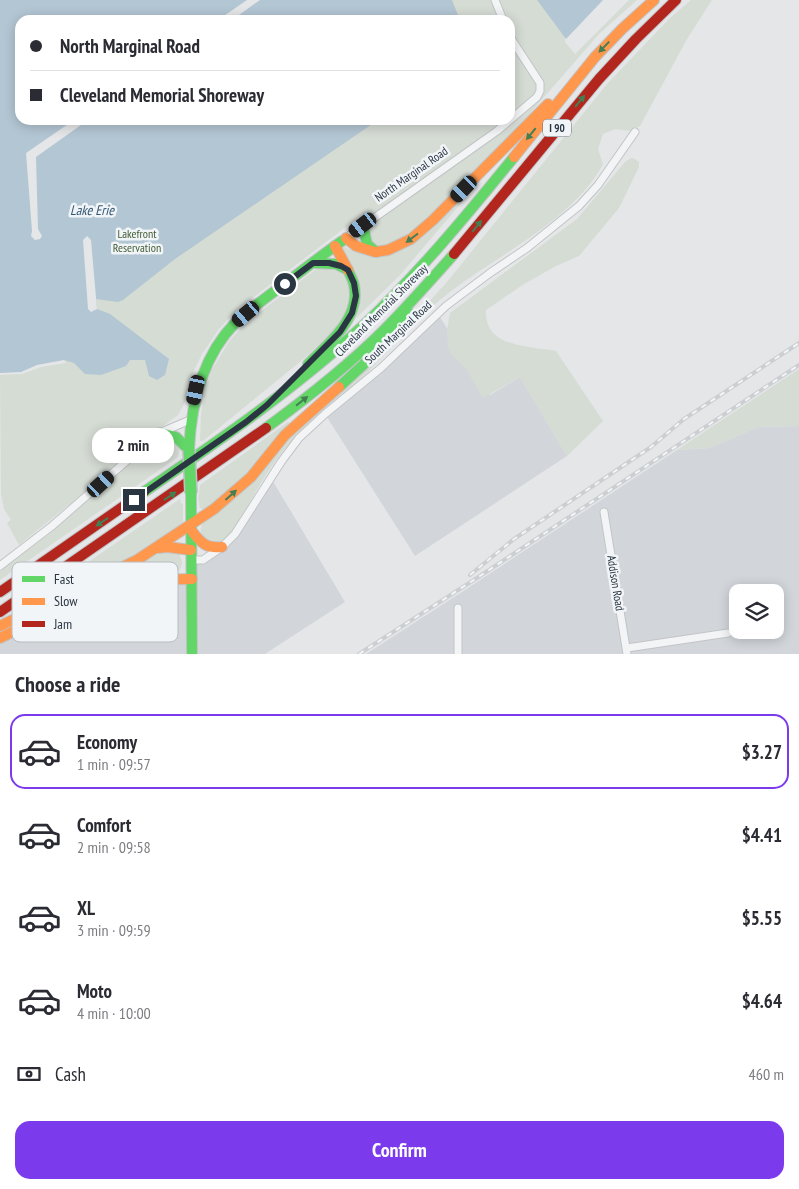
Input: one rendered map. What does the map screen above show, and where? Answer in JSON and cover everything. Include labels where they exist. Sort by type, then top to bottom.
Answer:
[{"type":"main road","name":"Cleveland Memorial Shoreway","points":[[44,562],[214,445],[349,339],[410,279],[495,180],[573,83],[622,29],[654,0]]},
{"type":"main road","name":"Cleveland Memorial Shoreway","points":[[73,562],[225,458],[304,400],[353,359],[446,264],[611,64],[643,30],[676,0]]},
{"type":"main road","points":[[346,238],[351,246],[376,252],[393,249],[407,242],[422,230],[533,118],[573,83]]},
{"type":"main road","points":[[363,225],[367,244],[376,252]]},
{"type":"main road","name":"North Marginal Road","points":[[192,654],[189,447],[190,420],[202,372],[228,330],[256,305],[346,238]]},
{"type":"main road","points":[[267,405],[340,332],[349,320],[355,304],[354,283],[336,246]]},
{"type":"main road","points":[[313,263],[336,264],[348,270]]},
{"type":"main road","points":[[130,562],[191,527],[251,477],[284,436],[363,365],[418,306],[446,264]]},
{"type":"main road","points":[[160,433],[176,437],[189,447]]},
{"type":"main road","points":[[191,527],[200,543],[211,549],[222,546]]},
{"type":"main road","points":[[156,548],[170,546],[192,555]]},
{"type":"main road","points":[[178,579],[192,579]]},
{"type":"main road","name":"Cleveland Memorial Shoreway","points":[[0,592],[12,584]]},
{"type":"main road","name":"Cleveland Memorial Shoreway","points":[[0,612],[12,604]]},
{"type":"main road","points":[[0,626],[12,620]]},
{"type":"main road","points":[[0,638],[12,632]]},
{"type":"street","points":[[495,0],[501,15]]},
{"type":"street","name":"North Marginal Road","points":[[515,45],[541,86],[537,97],[515,117]]},
{"type":"street","name":"North Marginal Road","points":[[346,238],[504,125]]},
{"type":"street","name":"South Marginal Road","points":[[192,555],[202,560],[222,546],[238,531],[281,462],[300,438],[325,414],[381,368],[446,306],[490,272],[527,248],[579,206],[598,185],[635,132]]},
{"type":"street","points":[[0,566],[52,526],[160,433],[190,420]]},
{"type":"street","name":"Addison Road","points":[[604,512],[627,651]]},
{"type":"street","points":[[458,608],[458,654]]},
{"type":"street","points":[[627,651],[728,634]]},
{"type":"shaded area","points":[[438,314],[490,395],[520,377],[567,456],[415,556],[325,414]]},
{"type":"shaded area","points":[[799,426],[799,654],[366,654],[677,450],[709,448],[758,427]]},
{"type":"shaded area","points":[[271,478],[345,602],[265,654],[0,654],[0,638],[12,632],[12,642],[178,642],[178,581],[191,579],[192,560],[203,560],[229,540]]},
{"type":"green space","name":"Lakefront Reservation","points":[[220,0],[553,0],[565,16],[565,42],[575,54],[629,0],[637,0],[599,34],[518,127],[429,218],[401,239],[384,246],[372,245],[369,229],[372,226],[363,214],[239,308],[219,329],[202,354],[192,375],[184,404],[178,415],[152,434],[102,478],[19,545],[7,523],[11,520],[4,509],[1,494],[0,375],[22,374],[41,367],[66,363],[21,302],[47,125],[515,125],[515,15],[198,15]]},
{"type":"green space","points":[[691,0],[712,0],[687,39],[640,126],[631,131],[615,129],[603,134],[598,149],[603,164],[588,186],[570,206],[548,224],[476,273],[433,306],[366,374],[306,425],[272,466],[230,534],[222,541],[208,545],[201,533],[204,520],[408,325],[447,282],[607,84],[670,18]]},
{"type":"green space","points":[[631,158],[639,162],[639,167],[619,208],[579,256],[556,266],[524,284],[486,310],[487,322],[492,332],[500,338],[521,346],[556,351],[603,421],[567,456],[520,377],[483,398],[467,370],[452,355],[448,347],[447,330],[450,313],[577,219],[625,162]]},
{"type":"green space","points":[[479,182],[400,275],[352,322],[353,317],[341,250],[345,247],[351,250],[397,251]]},
{"type":"green space","points":[[320,266],[341,268],[352,296],[340,325],[301,361],[203,441],[200,441],[201,413],[205,398],[202,397],[211,371],[230,340],[248,321]]},
{"type":"green space","points":[[799,369],[799,426],[758,427],[709,448],[677,450]]},
{"type":"green space","points":[[288,422],[291,425],[261,461],[205,510],[200,508],[198,499],[200,485]]},
{"type":"green space","points":[[164,437],[171,438],[180,448],[178,457],[26,562],[12,562],[52,532],[156,440]]},
{"type":"green space","points":[[180,499],[183,504],[183,525],[173,535],[120,562],[88,562]]},
{"type":"green space","points":[[159,551],[177,552],[182,564],[178,572],[178,562],[139,562]]},
{"type":"green space","points":[[12,562],[12,572],[0,580],[0,571]]},
{"type":"water","name":"Lake Erie","points":[[0,0],[452,0],[458,15],[15,15],[15,125],[371,125],[175,259],[123,300],[118,302],[96,299],[97,309],[110,314],[169,359],[165,375],[157,380],[149,376],[145,360],[130,360],[126,366],[101,375],[85,374],[74,363],[64,360],[37,365],[21,372],[0,373]]},
{"type":"water","points":[[537,0],[603,0],[566,39]]},
{"type":"pier","points":[[247,0],[260,0],[239,15],[225,15]]},
{"type":"pier","points":[[67,125],[81,125],[36,157],[38,229],[42,236],[40,239],[35,240],[31,236],[26,153]]},
{"type":"pier","points":[[87,236],[91,240],[97,309],[91,312],[88,309],[83,240]]},
{"type":"railway","points":[[470,575],[514,539],[651,447],[684,419],[799,343]]},
{"type":"railway","points":[[359,654],[799,365]]},
{"type":"traffic: fast","points":[[144,492],[229,433],[285,391],[365,324],[423,264],[514,157]]},
{"type":"traffic: fast","points":[[363,225],[367,244],[376,252]]},
{"type":"traffic: fast","points":[[189,450],[192,416],[200,382],[206,366],[224,336],[235,323],[253,308],[342,241]]},
{"type":"traffic: fast","points":[[266,428],[356,356],[402,312],[454,254]]},
{"type":"traffic: fast","points":[[308,364],[342,329],[353,308],[355,297],[354,283],[348,270],[336,264],[313,263]]},
{"type":"traffic: fast","points":[[339,387],[363,365],[411,314]]},
{"type":"traffic: fast","points":[[160,433],[176,437],[189,450]]},
{"type":"traffic: fast","points":[[189,450],[191,493]]},
{"type":"traffic: fast","points":[[191,493],[192,654]]},
{"type":"traffic: slow","points":[[514,157],[595,57],[654,0]]},
{"type":"traffic: slow","points":[[346,238],[356,246],[375,252],[388,250],[411,239],[433,220],[548,104]]},
{"type":"traffic: slow","points":[[335,246],[348,270]]},
{"type":"traffic: slow","points":[[133,562],[214,509],[251,477],[285,435],[339,387]]},
{"type":"traffic: slow","points":[[191,530],[204,544],[212,547],[222,547]]},
{"type":"traffic: slow","points":[[158,548],[167,547],[191,550]]},
{"type":"traffic: slow","points":[[178,579],[192,579]]},
{"type":"traffic: slow","points":[[0,626],[12,620]]},
{"type":"traffic: slow","points":[[0,638],[12,632]]},
{"type":"traffic: jam","points":[[454,254],[599,79],[676,0]]},
{"type":"traffic: jam","points":[[72,562],[266,428]]},
{"type":"traffic: jam","points":[[43,562],[144,492]]},
{"type":"traffic: jam","points":[[0,592],[12,584]]},
{"type":"traffic: jam","points":[[0,612],[12,604]]},
{"type":"route","points":[[134,500],[246,422],[267,405],[340,332],[349,320],[355,304],[356,291],[348,270],[341,266],[329,263],[313,263],[285,284]]}]
